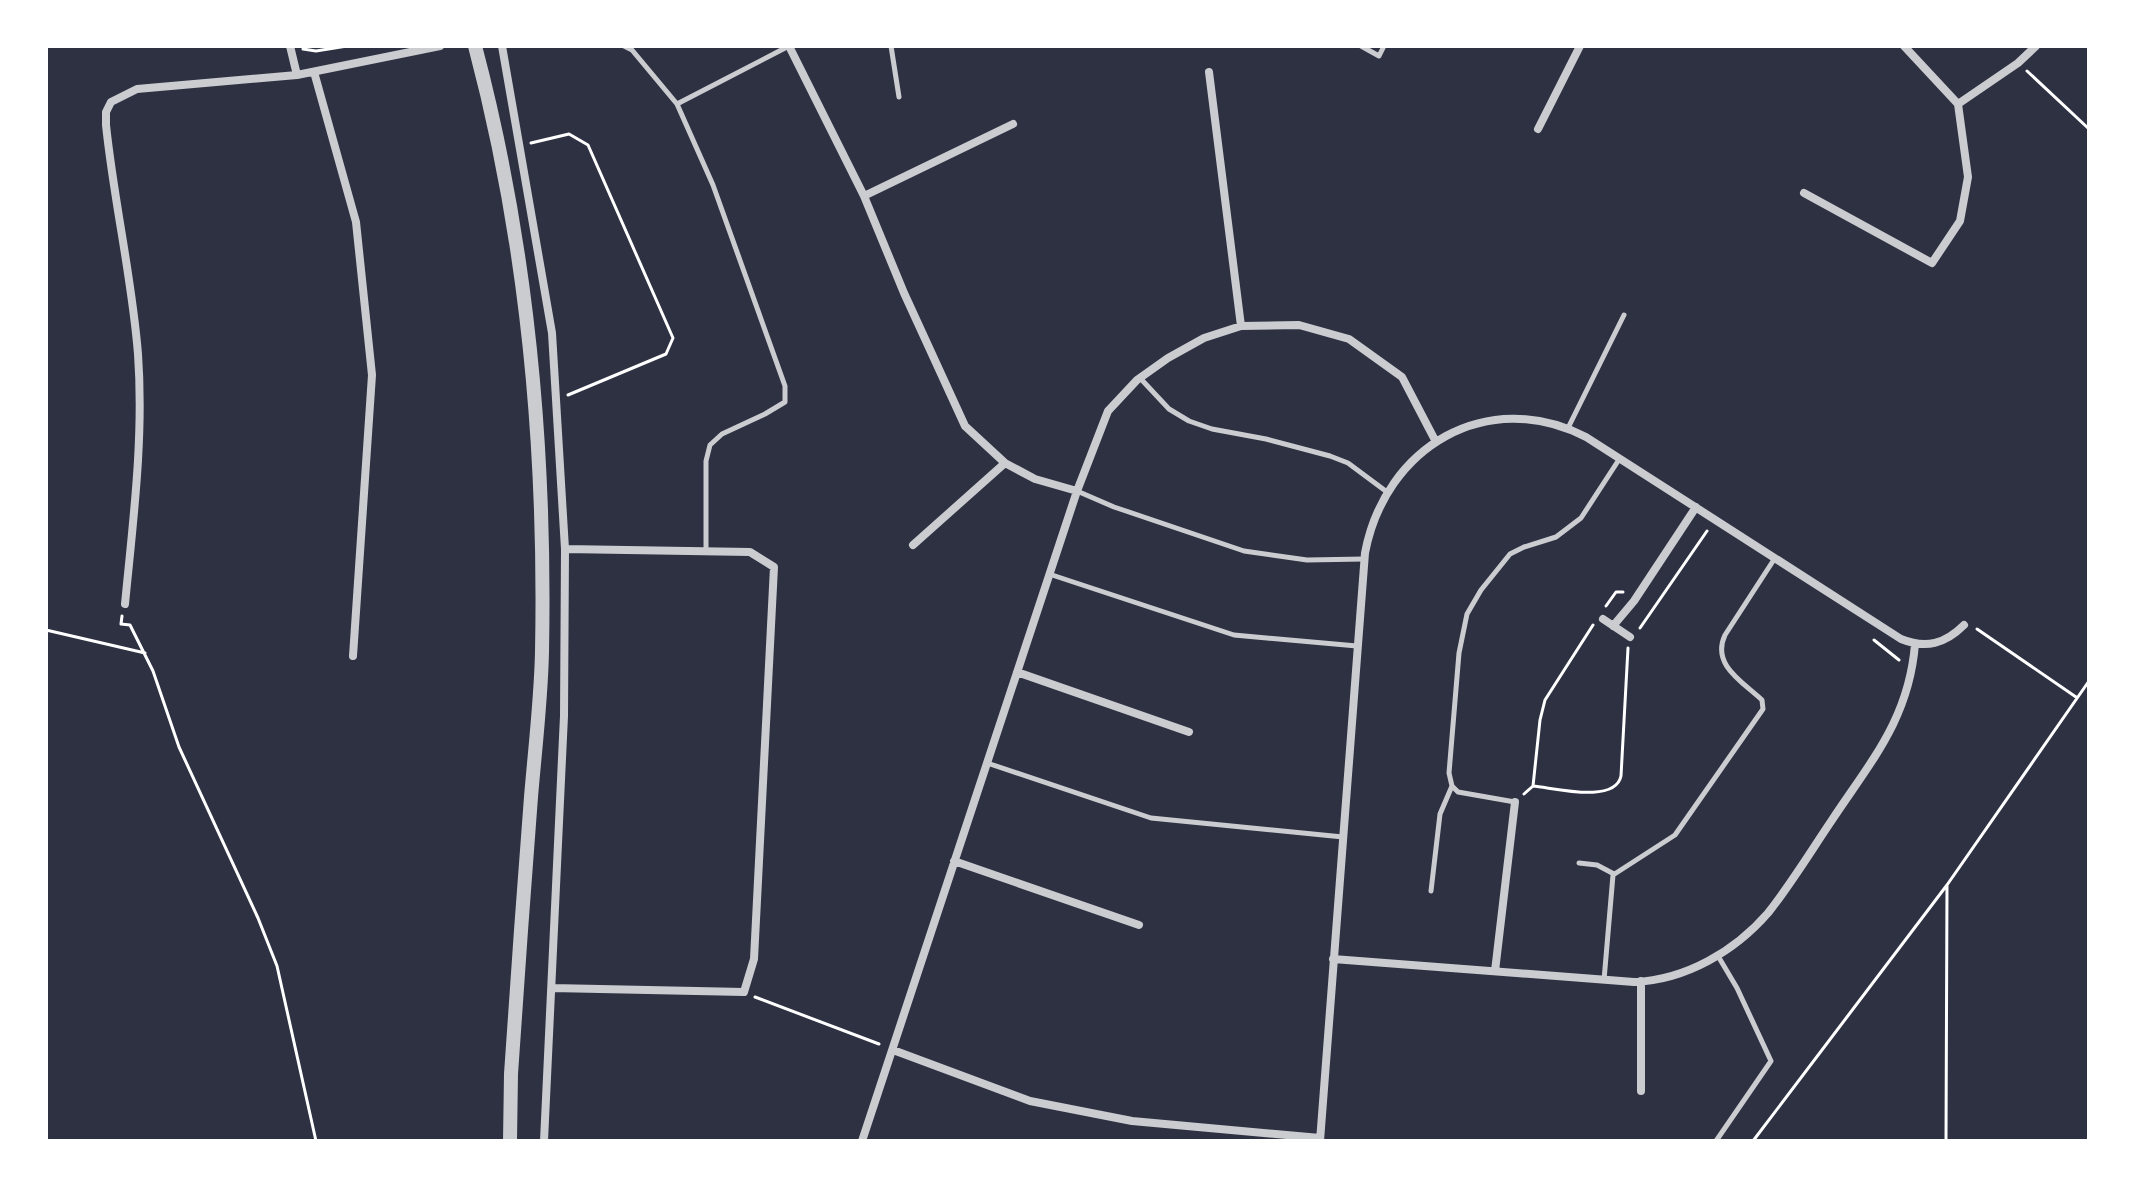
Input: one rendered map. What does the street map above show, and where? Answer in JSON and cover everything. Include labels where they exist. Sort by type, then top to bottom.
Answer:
[{"type":"street","points":[[290,46],[297,75]]},
{"type":"street","points":[[125,604],[138,469],[140,398],[136,332],[108,145],[106,112],[111,102],[137,89],[297,75],[440,46]]},
{"type":"street","points":[[475,46],[494,118],[515,233],[532,369],[542,541],[542,655],[512,1059],[510,1141]]},
{"type":"street","points":[[502,46],[552,333],[565,549],[564,716],[544,1141]]},
{"type":"street","points":[[789,46],[864,196],[965,426],[1005,463],[1035,479],[1077,491]]},
{"type":"street","points":[[1538,129],[1580,46]]},
{"type":"street","points":[[1804,193],[1932,263],[1960,221],[1968,177],[1958,104],[1904,46]]},
{"type":"street","points":[[1958,104],[2018,63],[2036,46]]},
{"type":"street","points":[[314,72],[356,222],[372,375],[353,656]]},
{"type":"street","points":[[1209,72],[1241,326]]},
{"type":"street","points":[[864,196],[1013,124]]},
{"type":"street","points":[[862,1141],[1049,574],[1108,411],[1140,378],[1204,338],[1241,326],[1299,325],[1349,339],[1402,377],[1436,442]]},
{"type":"street","points":[[893,1050],[1030,1101],[1132,1121],[1320,1139],[1364,559],[1372,524],[1387,492],[1404,468],[1436,442],[1472,425],[1497,419],[1537,419],[1568,428],[1620,458],[1895,636],[1915,644],[1929,645],[1942,642],[1964,625]]},
{"type":"street","points":[[913,545],[1005,463]]},
{"type":"street","points":[[1613,626],[1634,601],[1696,507]]},
{"type":"street","points":[[552,988],[744,992],[754,959],[774,567],[750,552],[565,549]]},
{"type":"street","points":[[1602,615],[1631,640]]},
{"type":"street","points":[[1333,959],[1604,981],[1641,981],[1690,969],[1718,956],[1749,933],[1772,909],[1882,746],[1905,700],[1913,670],[1915,644]]},
{"type":"street","points":[[1017,672],[1189,732]]},
{"type":"street","points":[[1495,971],[1515,802]]},
{"type":"street","points":[[954,861],[1139,925]]},
{"type":"street","points":[[1641,981],[1641,1091]]},
{"type":"lane","points":[[624,46],[632,50],[677,104],[713,185],[785,386],[785,402],[722,434],[710,445],[706,461],[706,550]]},
{"type":"lane","points":[[677,104],[789,46]]},
{"type":"lane","points":[[891,46],[899,97]]},
{"type":"lane","points":[[1361,46],[1379,56],[1384,46]]},
{"type":"lane","points":[[1568,428],[1624,315]]},
{"type":"lane","points":[[1140,378],[1169,409],[1189,421],[1330,456],[1348,463],[1387,492]]},
{"type":"lane","points":[[1515,802],[1458,792],[1452,786],[1449,773],[1453,720],[1465,617],[1481,590],[1510,554],[1556,537],[1581,518],[1620,458]]},
{"type":"lane","points":[[1077,491],[1114,507],[1244,551],[1307,560],[1364,559]]},
{"type":"lane","points":[[1604,981],[1614,874],[1675,835],[1763,709],[1761,699],[1725,664],[1721,646],[1775,558]]},
{"type":"lane","points":[[1049,574],[1234,635],[1357,646]]},
{"type":"lane","points":[[987,763],[1151,818],[1343,837]]},
{"type":"lane","points":[[1431,891],[1440,814],[1452,786]]},
{"type":"lane","points":[[1579,863],[1597,865],[1614,874]]},
{"type":"lane","points":[[1716,1141],[1771,1061],[1737,988],[1718,956]]},
{"type":"path","points":[[297,46],[310,51],[347,46]]},
{"type":"path","points":[[2018,63],[2089,129]]},
{"type":"path","points":[[520,146],[569,134],[588,145],[673,338],[666,354],[556,401]]},
{"type":"path","points":[[1533,786],[1593,792],[1611,790],[1618,784],[1631,640],[1707,531]]},
{"type":"path","points":[[1515,802],[1533,786],[1545,700],[1617,591],[1629,592]]},
{"type":"path","points":[[125,604],[121,624],[130,625],[145,653],[179,747],[277,966],[316,1141]]},
{"type":"path","points":[[1964,625],[1966,622],[2076,697]]},
{"type":"path","points":[[46,630],[145,653]]},
{"type":"path","points":[[1753,1141],[1947,885],[2089,681]]},
{"type":"path","points":[[1946,1141],[1947,885]]},
{"type":"path","points":[[744,992],[893,1050]]}]
